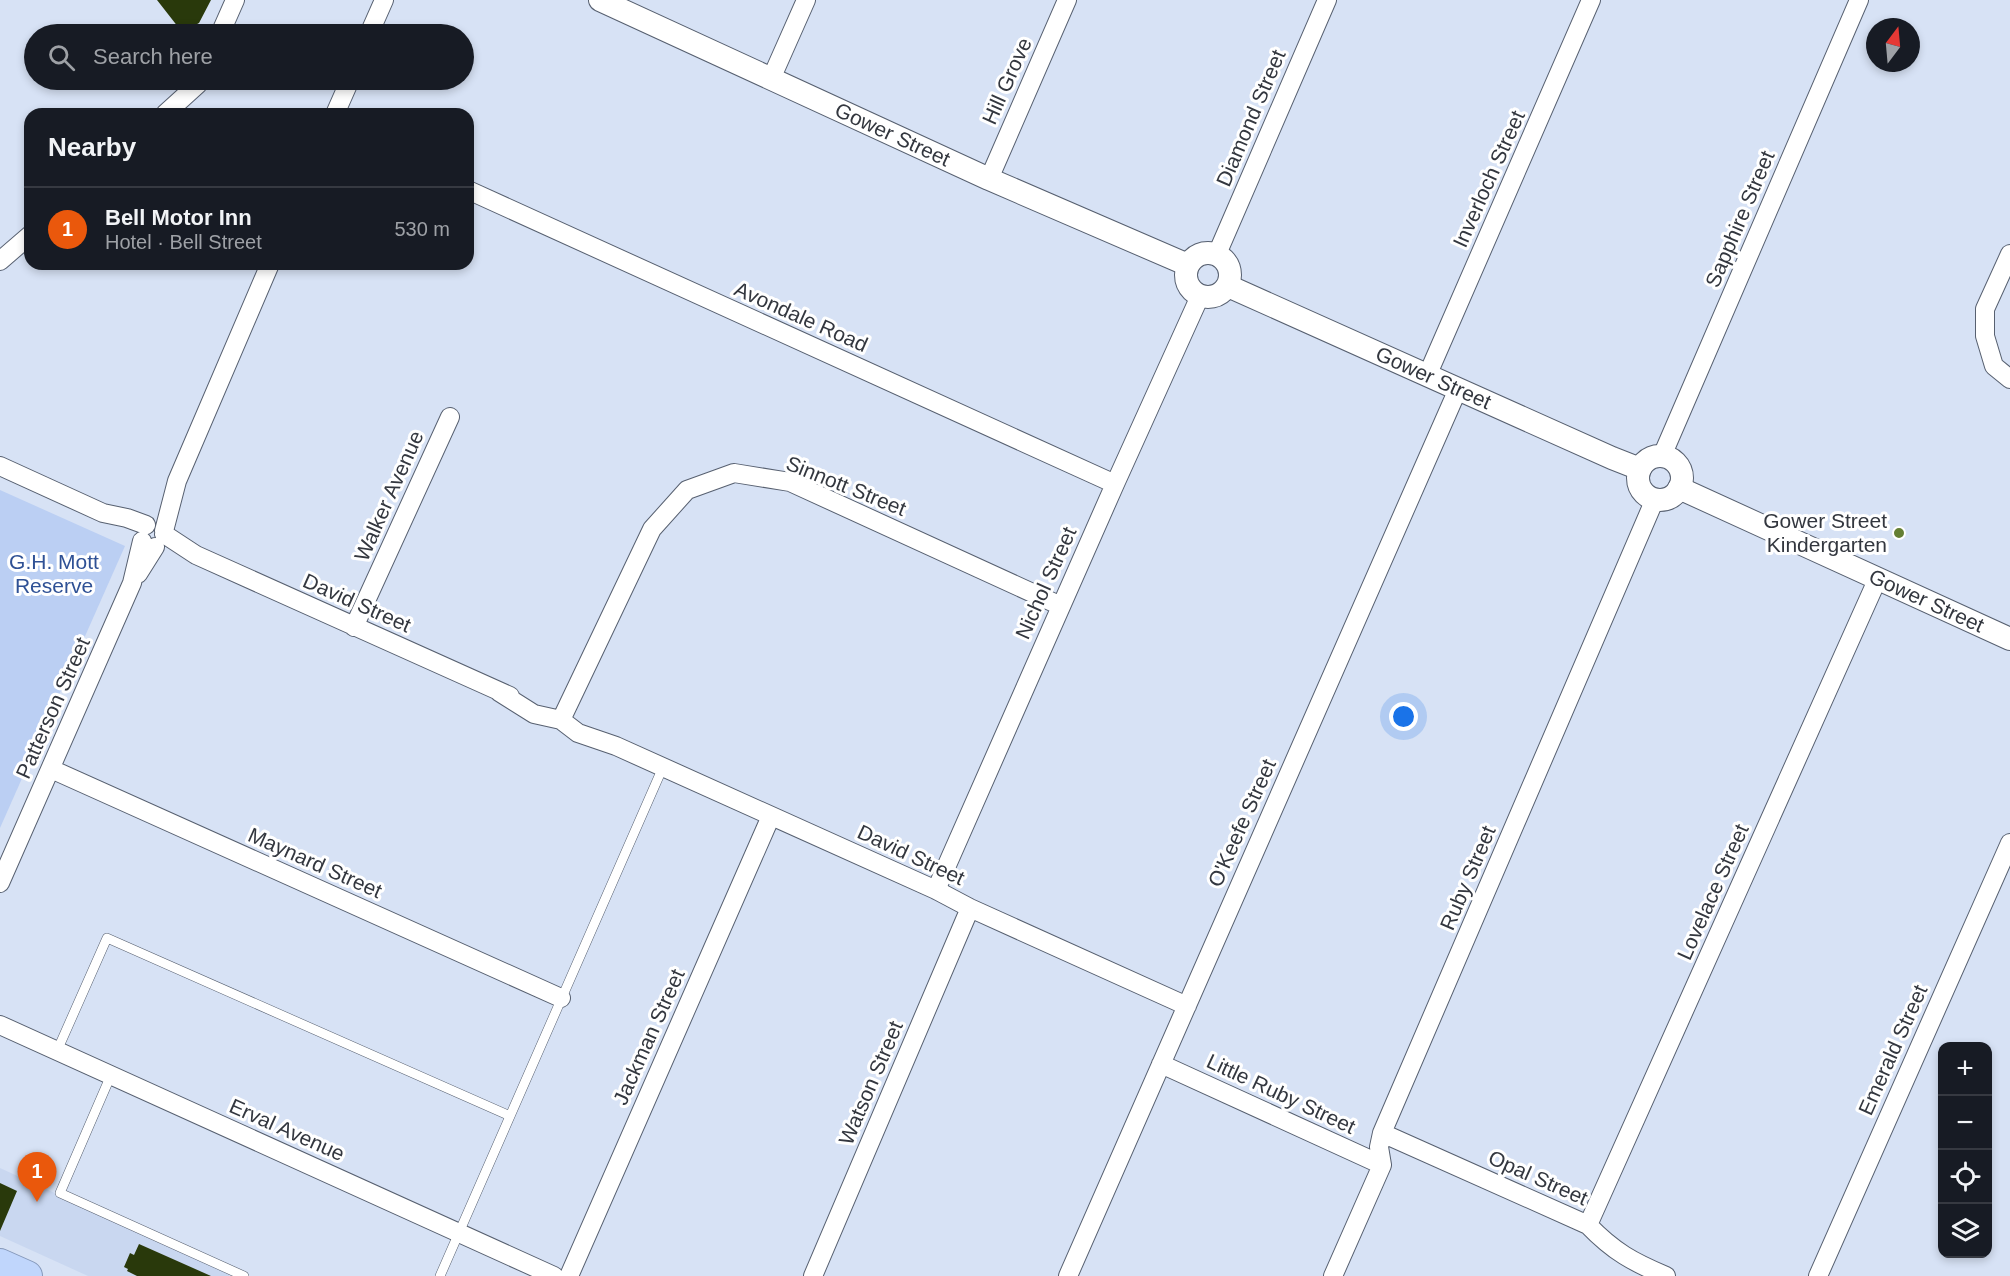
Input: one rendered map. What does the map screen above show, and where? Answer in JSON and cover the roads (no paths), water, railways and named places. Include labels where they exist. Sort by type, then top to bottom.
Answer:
[{"type":"highway","points":[[0,1264],[27,1276]]},
{"type":"street","points":[[224,24],[235,0]]},
{"type":"street","points":[[373,24],[384,0]]},
{"type":"street","name":"Gower Street","points":[[600,0],[989,179],[1188,265]]},
{"type":"street","points":[[771,79],[806,0]]},
{"type":"street","name":"Hill Grove","points":[[989,179],[1067,0]]},
{"type":"street","name":"Diamond Street","points":[[1217,254],[1327,0]]},
{"type":"street","name":"Inverloch Street","points":[[1428,376],[1592,0]]},
{"type":"street","name":"Sapphire Street","points":[[1662,456],[1859,0]]},
{"type":"street","points":[[172,108],[191,90]]},
{"type":"street","points":[[338,108],[346,90]]},
{"type":"street","name":"Avondale Road","points":[[474,193],[1115,484]]},
{"type":"street","points":[[0,261],[24,240]]},
{"type":"street","points":[[1217,254],[1230,270],[1228,286],[1217,296],[1209,298],[1200,296],[1193,292],[1187,283],[1188,265],[1199,255],[1217,254]]},
{"type":"street","points":[[2010,254],[1985,309],[1985,336],[1994,366],[2010,379]]},
{"type":"street","name":"Patterson Street","points":[[0,883],[267,270]]},
{"type":"street","name":"Gower Street","points":[[1228,286],[1640,469]]},
{"type":"street","name":"Nichol Street","points":[[936,890],[1200,296]]},
{"type":"street","name":"O'Keefe Street","points":[[1068,1276],[1458,389]]},
{"type":"street","name":"Walker Avenue","points":[[354,627],[450,417]]},
{"type":"street","points":[[1662,456],[1670,458],[1681,471],[1682,480],[1679,488],[1669,498],[1655,499],[1642,491],[1638,476],[1640,469],[1649,459],[1662,456]]},
{"type":"street","name":"David Street","points":[[0,466],[103,513],[127,518],[152,536],[499,692],[534,714],[563,715],[578,733],[616,746],[663,767],[1187,1006]]},
{"type":"street","name":"Sinnott Street","points":[[563,715],[652,529],[687,490],[734,473],[790,482],[1061,606]]},
{"type":"street","name":"Gower Street","points":[[1679,488],[2010,639]]},
{"type":"street","name":"Ruby Street","points":[[1334,1276],[1382,1165],[1379,1147],[1382,1132],[1655,499]]},
{"type":"street","name":"Lovelace Street","points":[[1588,1225],[1878,578]]},
{"type":"street","name":"Maynard Street","points":[[51,769],[561,998]]},
{"type":"street","name":"Jackman Street","points":[[568,1276],[771,816]]},
{"type":"street","name":"Emerald Street","points":[[1818,1276],[2010,843]]},
{"type":"street","name":"Watson Street","points":[[813,1276],[970,908]]},
{"type":"street","name":"Erval Avenue","points":[[0,1026],[554,1276]]},
{"type":"street","name":"Little Ruby Street","points":[[1161,1064],[1382,1165]]},
{"type":"street","name":"Opal Street","points":[[1382,1132],[1588,1225],[1625,1267],[1666,1276]]},
{"type":"lane","points":[[440,1276],[663,767]]},
{"type":"lane","points":[[57,1051],[107,938],[510,1116]]},
{"type":"lane","points":[[111,1075],[60,1192],[244,1276]]},
{"type":"place","name":"Gower Street Kindergarten","points":[[1899,533]]},
{"type":"place","name":"Bell Motor Inn","points":[[37,1202]]},
{"type":"park label","name":"G.H. Mott Reserve","points":[[54,574]]}]
